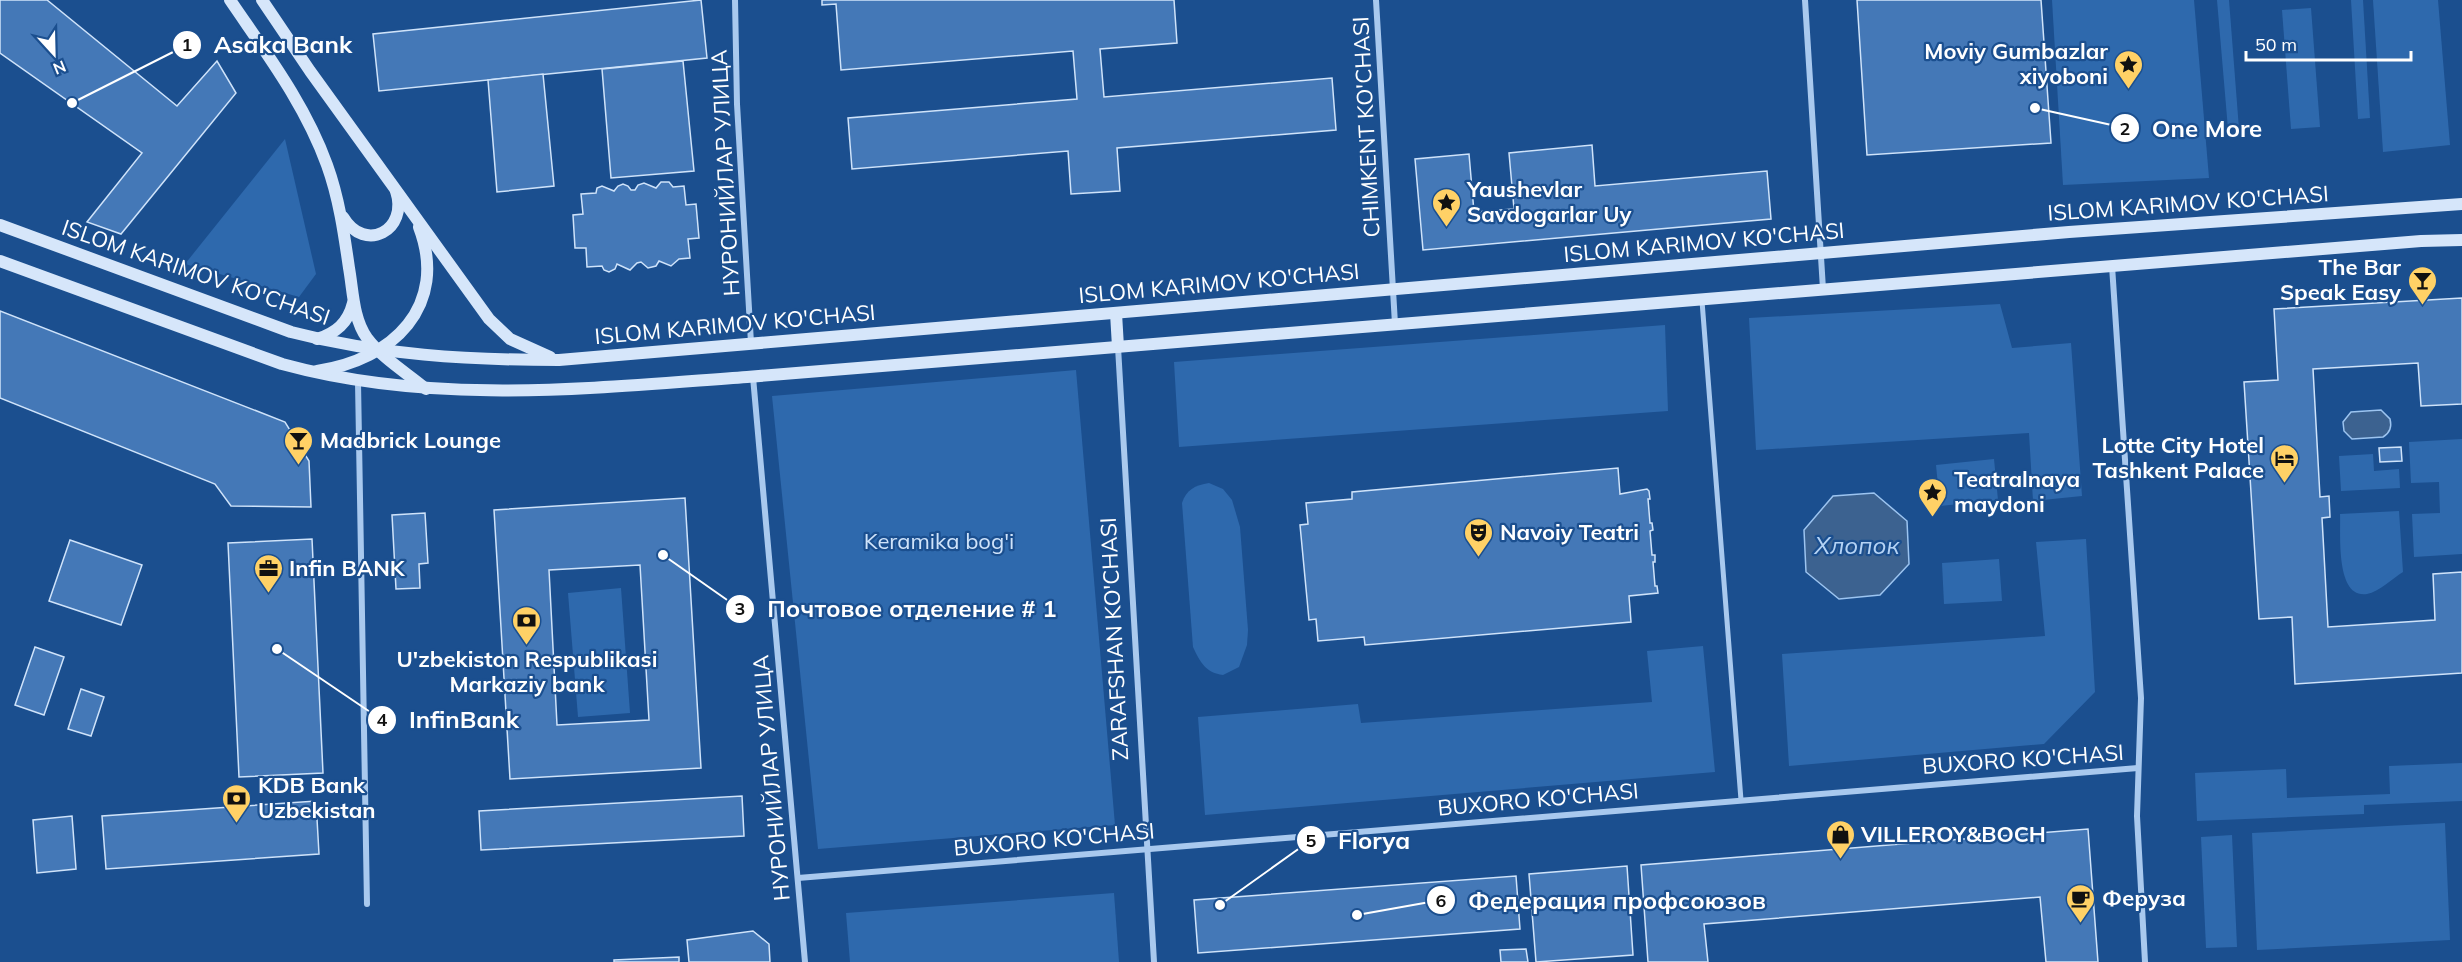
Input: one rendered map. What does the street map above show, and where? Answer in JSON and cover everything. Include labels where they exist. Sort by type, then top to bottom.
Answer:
[{"type":"main road","points":[[230,0],[289,87],[312,126],[328,167],[341,213],[356,313],[363,332],[380,351],[427,389]]},
{"type":"main road","points":[[262,0],[310,71],[496,327],[516,343],[559,360]]},
{"type":"main road","points":[[341,213],[352,229],[360,234],[371,236],[384,232],[398,213],[399,203],[393,184]]},
{"type":"main road","name":"ISLOM KARIMOV KO'CHASI","points":[[0,225],[291,332],[317,339],[380,351],[469,359],[559,360],[2069,232],[2462,204]]},
{"type":"main road","points":[[310,372],[355,362],[380,351],[410,321],[423,295],[426,278],[422,235],[413,213]]},
{"type":"main road","points":[[0,261],[282,364],[310,372],[358,382],[427,389],[513,392],[753,376],[2421,241],[2462,240]]},
{"type":"main road","points":[[317,339],[344,324],[351,312],[354,296]]},
{"type":"main road","name":"ZARAFSHAN KO'CHASI","points":[[1116,313],[1118,347]]},
{"type":"street","name":"НУРОНИЙЛАР УЛИЦА","points":[[735,0],[737,104],[751,343]]},
{"type":"street","name":"CHIMKENT KO'CHASI","points":[[1376,0],[1395,324]]},
{"type":"street","points":[[1805,3],[1823,290]]},
{"type":"street","points":[[2112,266],[2141,698],[2137,816],[2145,962]]},
{"type":"street","points":[[1702,299],[1740,800]]},
{"type":"street","name":"ZARAFSHAN KO'CHASI","points":[[1118,347],[1154,962]]},
{"type":"street","name":"НУРОНИЙЛАР УЛИЦА","points":[[753,376],[805,962]]},
{"type":"street","points":[[358,382],[367,904]]},
{"type":"street","name":"BUXORO KO'CHASI","points":[[798,878],[2138,768]]},
{"type":"green space","name":"Moviy Gumbazlar xiyoboni","points":[[2052,0],[2194,0],[2209,178],[2063,185]]},
{"type":"green space","points":[[2217,0],[2229,0],[2239,129],[2228,129]]},
{"type":"green space","points":[[2351,0],[2363,0],[2370,118],[2358,119]]},
{"type":"green space","points":[[2373,0],[2438,0],[2450,145],[2383,152]]},
{"type":"green space","points":[[2311,8],[2320,127],[2291,129],[2282,10]]},
{"type":"green space","points":[[285,139],[316,274],[299,297],[185,264]]},
{"type":"green space","points":[[2000,304],[2012,348],[2071,343],[2082,496],[2033,501],[2029,433],[1756,450],[1749,318]]},
{"type":"green space","points":[[1665,325],[1668,411],[1179,447],[1174,362]]},
{"type":"green space","name":"Keramika bog'i","points":[[1076,370],[1115,825],[818,849],[772,396]]},
{"type":"green space","points":[[2462,439],[2462,554],[2414,557],[2412,514],[2440,513],[2439,482],[2411,483],[2409,442]]},
{"type":"green space","points":[[2373,454],[2374,471],[2399,469],[2400,488],[2341,491],[2339,456]]},
{"type":"green space","points":[[1994,459],[1998,500],[1940,506],[1936,465]]},
{"type":"green space","points":[[1209,483],[1223,489],[1232,500],[1240,527],[1248,630],[1247,645],[1239,667],[1223,675],[1212,672],[1204,666],[1193,647],[1182,503],[1192,489]]},
{"type":"green space","points":[[2399,511],[2403,572],[2372,593],[2357,593],[2349,586],[2342,563],[2340,514]]},
{"type":"green space","points":[[2086,539],[2095,692],[2044,744],[1789,766],[1782,654],[2045,636],[2036,542]]},
{"type":"green space","points":[[1999,559],[2002,601],[1944,604],[1942,563]]},
{"type":"green space","points":[[621,588],[630,713],[578,717],[568,593]]},
{"type":"green space","points":[[1703,646],[1715,772],[1205,815],[1198,717],[1358,704],[1361,723],[1652,702],[1647,651]]},
{"type":"green space","points":[[2462,763],[2462,801],[2364,805],[2364,814],[2197,821],[2195,773],[2286,769],[2287,798],[2390,794],[2389,766]]},
{"type":"green space","points":[[2445,823],[2450,940],[2257,950],[2252,833]]},
{"type":"green space","points":[[2232,835],[2237,947],[2206,948],[2201,837]]},
{"type":"green space","points":[[1114,893],[1119,962],[850,962],[846,913]]},
{"type":"water","points":[[2381,410],[2391,422],[2389,432],[2383,437],[2352,439],[2344,431],[2343,422],[2351,412]]},
{"type":"water","name":"Хлопок","points":[[1874,493],[1907,521],[1909,564],[1880,595],[1839,599],[1806,572],[1804,530],[1833,496]]},
{"type":"building","points":[[0,0],[47,0],[177,106],[217,61],[236,93],[121,234],[87,222],[142,153],[0,53]]},
{"type":"building","points":[[701,0],[707,58],[379,91],[373,34]]},
{"type":"building","points":[[822,0],[1174,0],[1177,43],[1100,49],[1104,97],[1332,78],[1336,130],[1117,148],[1120,191],[1071,194],[1068,151],[852,169],[848,118],[1077,99],[1073,51],[841,70],[836,4],[822,5]]},
{"type":"building","points":[[1857,0],[2041,0],[2051,143],[1867,155]]},
{"type":"building","points":[[683,61],[694,171],[611,178],[602,69]]},
{"type":"building","points":[[543,74],[554,186],[497,192],[488,80]]},
{"type":"building","points":[[1592,145],[1595,186],[1767,171],[1771,219],[1423,250],[1415,159],[1469,154],[1474,212],[1514,209],[1509,153]]},
{"type":"building","points":[[661,182],[669,182],[673,187],[684,186],[686,205],[696,204],[699,238],[688,239],[690,258],[679,259],[671,266],[659,261],[656,266],[648,268],[641,262],[630,270],[617,264],[615,269],[609,272],[602,266],[587,267],[586,248],[575,248],[573,215],[583,214],[581,194],[596,193],[597,188],[602,186],[614,191],[623,184],[631,190],[635,190],[638,185],[644,183],[656,188]]},
{"type":"building","name":"Lotte City Hotel Tashkent Palace","points":[[2462,298],[2462,404],[2421,406],[2418,363],[2313,369],[2320,497],[2329,496],[2330,517],[2322,518],[2328,627],[2435,620],[2433,574],[2462,572],[2462,673],[2295,684],[2292,617],[2259,619],[2244,382],[2278,380],[2274,309]]},
{"type":"building","points":[[0,311],[285,422],[309,461],[311,507],[231,506],[215,484],[0,398]]},
{"type":"building","points":[[2401,447],[2402,461],[2380,462],[2379,448]]},
{"type":"building","name":"Navoiy Teatri","points":[[1618,468],[1620,494],[1647,489],[1649,491],[1650,523],[1652,523],[1653,530],[1650,531],[1652,555],[1655,555],[1655,562],[1653,562],[1655,586],[1657,586],[1658,593],[1629,596],[1631,622],[1365,645],[1364,637],[1318,641],[1316,619],[1309,620],[1300,525],[1308,524],[1306,503],[1352,499],[1352,492]]},
{"type":"building","name":"U'zbekiston Respublikasi Markaziy bank","points":[[685,498],[701,768],[510,779],[494,510]],"holes":[[[640,565],[649,720],[557,725],[549,570]]]},
{"type":"building","points":[[425,513],[428,563],[419,564],[420,588],[396,589],[392,515]]},
{"type":"building","points":[[312,539],[323,773],[239,777],[228,543]]},
{"type":"building","points":[[70,540],[142,565],[121,625],[49,601]]},
{"type":"building","points":[[35,647],[64,657],[44,715],[15,705]]},
{"type":"building","points":[[81,689],[104,697],[91,736],[68,729]]},
{"type":"building","points":[[742,796],[744,836],[481,850],[479,811]]},
{"type":"building","points":[[316,801],[319,854],[106,869],[102,816]]},
{"type":"building","points":[[72,816],[76,869],[37,873],[33,820]]},
{"type":"building","points":[[2088,829],[2098,962],[2046,962],[2040,897],[1704,924],[1708,962],[1648,962],[1641,865]]},
{"type":"building","points":[[1627,866],[1633,955],[1536,962],[1529,874]]},
{"type":"building","points":[[1516,876],[1520,929],[1198,953],[1194,900]]},
{"type":"building","points":[[753,931],[769,944],[770,962],[689,962],[687,940]]},
{"type":"building","points":[[1526,949],[1528,962],[1501,962],[1500,950]]},
{"type":"building","points":[[679,957],[679,962],[614,962],[614,960]]},
{"type":"place","name":"Moviy Gumbazlar xiyoboni","points":[[2129,90]]},
{"type":"place","name":"Asaka Bank","points":[[72,103]]},
{"type":"place","name":"One More","points":[[2035,108]]},
{"type":"place","name":"Yaushevlar Savdogarlar Uy","points":[[1446,228]]},
{"type":"place","name":"The Bar Speak Easy","points":[[2422,306]]},
{"type":"place","name":"Madbrick Lounge","points":[[299,466]]},
{"type":"place","name":"Lotte City Hotel Tashkent Palace","points":[[2285,484]]},
{"type":"place","name":"Teatralnaya maydoni","points":[[1933,518]]},
{"type":"place","name":"Почтовое отделение # 1","points":[[663,555]]},
{"type":"place","name":"Navoiy Teatri","points":[[1479,558]]},
{"type":"place","name":"Infin BANK","points":[[268,594]]},
{"type":"place","name":"U'zbekiston Respublikasi Markaziy bank","points":[[527,646]]},
{"type":"place","name":"InfinBank","points":[[277,649]]},
{"type":"place","name":"KDB Bank Uzbekistan","points":[[237,824]]},
{"type":"place","name":"VILLEROY&BOCH","points":[[1840,860]]},
{"type":"place","name":"Florya","points":[[1220,905]]},
{"type":"place","name":"Федерация профсоюзов","points":[[1357,915]]},
{"type":"place","name":"Феруза","points":[[2081,924]]}]
